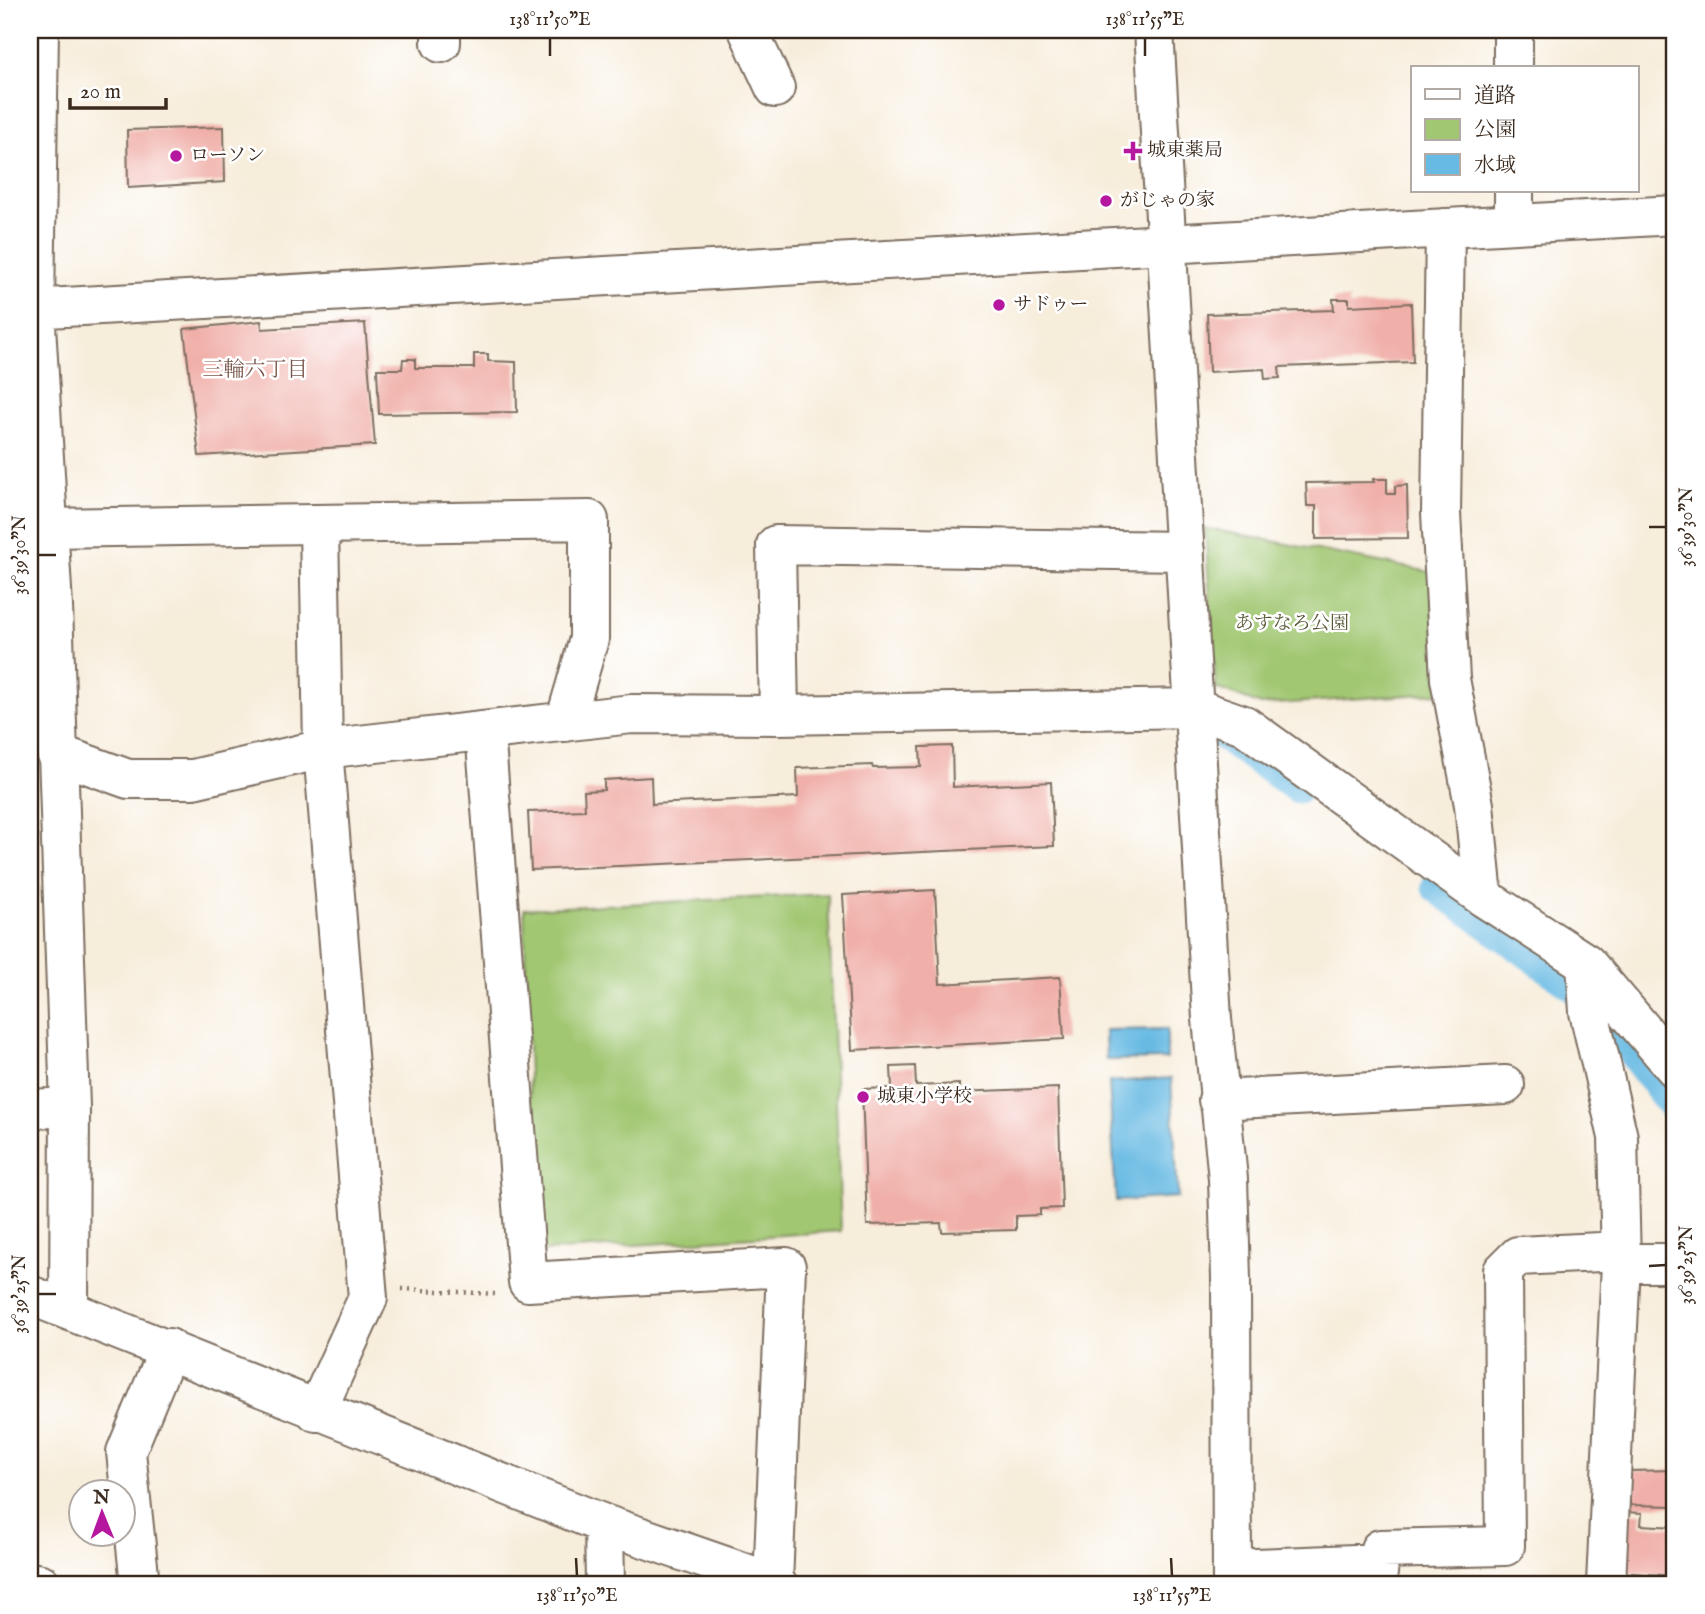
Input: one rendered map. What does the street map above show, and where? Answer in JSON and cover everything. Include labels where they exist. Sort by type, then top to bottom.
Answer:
[{"type":"street","points":[[39,30],[32,309],[47,528],[41,606],[42,665],[56,753],[70,1107],[69,1308]]},
{"type":"street","points":[[748,30],[775,88]]},
{"type":"street","points":[[1154,30],[1218,1100],[1228,1179],[1232,1577],[1378,1574],[1380,1549],[1505,1546],[1503,1271],[1518,1256],[1621,1257],[1675,1262]]},
{"type":"street","points":[[1513,30],[1513,66]]},
{"type":"street","points":[[32,309],[1445,228],[1514,208],[1675,215]]},
{"type":"street","points":[[1445,228],[1441,513],[1450,679],[1474,805],[1483,897]]},
{"type":"street","points":[[47,528],[589,520],[589,639],[565,722]]},
{"type":"street","points":[[316,1412],[368,1298],[323,749],[318,524]]},
{"type":"street","points":[[779,715],[776,545],[1185,551]]},
{"type":"street","points":[[56,753],[128,779],[193,779],[323,749],[632,714],[779,715],[1195,708],[1244,725],[1483,897],[1587,986],[1675,1068]]},
{"type":"street","points":[[30,1295],[169,1348],[316,1412],[604,1524],[775,1584],[786,1267],[528,1282],[485,731]]},
{"type":"street","points":[[1587,986],[1618,1137],[1621,1257],[1606,1584]]},
{"type":"street","points":[[1218,1100],[1505,1084]]},
{"type":"street","points":[[30,1109],[70,1107]]},
{"type":"street","points":[[140,1584],[126,1452],[169,1348]]},
{"type":"street","points":[[604,1524],[605,1584]]},
{"type":"street","points":[[30,1582],[40,1584]]},
{"type":"path","points":[[368,1287],[517,1295],[528,1282]]},
{"type":"green space","name":"あすなろ公園","points":[[1205,528],[1431,572],[1439,693],[1261,705],[1216,688]]},
{"type":"green space","points":[[828,894],[841,1231],[534,1252],[524,909]]},
{"type":"water","points":[[1167,1029],[1167,1059],[1106,1060],[1105,1030]]},
{"type":"water","points":[[1171,1078],[1178,1197],[1116,1201],[1109,1082]]},
{"type":"building","name":"ローソン","points":[[224,127],[225,182],[128,188],[127,130]]},
{"type":"building","points":[[1333,299],[1349,299],[1349,306],[1411,303],[1413,362],[1279,367],[1280,378],[1265,379],[1264,369],[1209,372],[1207,314],[1334,310]]},
{"type":"building","points":[[261,321],[262,329],[365,323],[375,445],[199,456],[184,329]]},
{"type":"building","points":[[474,354],[488,354],[488,361],[516,362],[517,412],[379,414],[377,369],[402,369],[403,359],[415,359],[415,368],[474,368]]},
{"type":"building","points":[[1373,479],[1387,479],[1387,494],[1395,494],[1395,486],[1407,485],[1408,538],[1316,539],[1316,506],[1307,506],[1306,483],[1374,482]]},
{"type":"building","points":[[952,746],[953,787],[1051,782],[1054,846],[531,870],[528,812],[585,810],[584,791],[604,790],[604,780],[651,777],[652,804],[798,797],[797,768],[872,765],[873,768],[921,767],[920,747]]},
{"type":"building","points":[[935,890],[940,984],[1060,977],[1064,1039],[852,1050],[843,895]]},
{"type":"building","points":[[915,1066],[916,1086],[959,1084],[959,1092],[1058,1088],[1062,1208],[1040,1209],[1040,1215],[1016,1216],[1016,1230],[942,1232],[941,1223],[867,1225],[862,1089],[892,1088],[891,1067]]},
{"type":"building","points":[[1675,1470],[1675,1506],[1630,1505],[1630,1471]]},
{"type":"building","points":[[1622,1512],[1642,1513],[1641,1525],[1675,1527],[1675,1576],[1618,1572]]},
{"type":"waterway","points":[[1219,731],[1298,787]]},
{"type":"waterway","points":[[1438,887],[1578,988],[1607,1018],[1675,1107]]},
{"type":"place","name":"城東薬局","points":[[1133,151]]},
{"type":"place","name":"ローソン","points":[[176,156]]},
{"type":"place","name":"がじゃの家","points":[[1106,201]]},
{"type":"place","name":"サドゥー","points":[[999,305]]},
{"type":"place","name":"城東小学校","points":[[863,1097]]},
{"type":"district","name":"三輪六丁目","points":[[255,370]]}]
